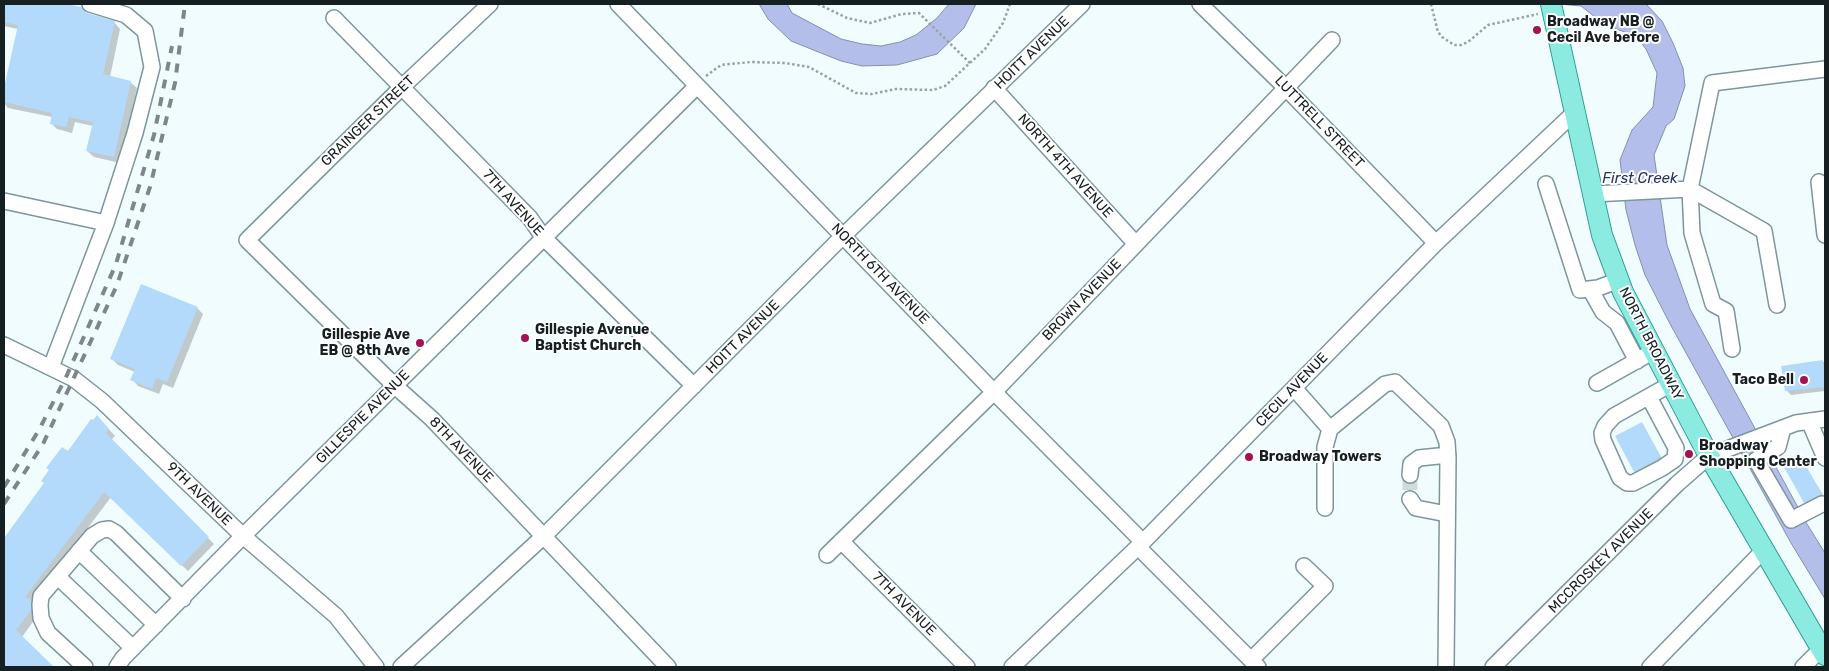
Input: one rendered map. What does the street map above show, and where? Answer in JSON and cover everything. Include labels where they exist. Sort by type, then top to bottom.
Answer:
[{"type":"main road","name":"NORTH BROADWAY","points":[[1551,8],[1602,235],[1645,356],[1671,384],[1710,456],[1823,652]]},
{"type":"street","points":[[51,367],[106,223],[135,133],[152,67],[145,31],[126,15],[90,4]]},
{"type":"street","name":"GRAINGER STREET","points":[[247,240],[401,88],[490,4]]},
{"type":"street","name":"NORTH 6TH AVENUE","points":[[618,4],[1141,544],[1254,664]]},
{"type":"street","name":"HOITT AVENUE","points":[[401,667],[544,536],[843,236],[1082,4]]},
{"type":"street","name":"LUTTRELL STREET","points":[[1200,4],[1285,87],[1436,243]]},
{"type":"street","name":"7TH AVENUE","points":[[334,18],[530,218],[543,237],[694,386]]},
{"type":"street","name":"BROWN AVENUE","points":[[827,555],[994,392],[1332,40]]},
{"type":"street","points":[[1732,349],[1726,312],[1713,304],[1692,233],[1690,188],[1712,82],[1825,69]]},
{"type":"street","name":"GILLESPIE AVENUE","points":[[117,667],[133,648],[243,536],[697,86]]},
{"type":"street","name":"NORTH 4TH AVENUE","points":[[994,88],[1135,243]]},
{"type":"street","name":"CECIL AVENUE","points":[[1012,667],[1141,544],[1436,243],[1574,113]]},
{"type":"street","points":[[1819,182],[1825,235]]},
{"type":"street","points":[[1546,184],[1580,290],[1590,289],[1619,280]]},
{"type":"street","points":[[1593,194],[1690,188],[1764,231],[1777,305]]},
{"type":"street","points":[[4,202],[106,223]]},
{"type":"street","name":"8TH AVENUE","points":[[247,240],[395,386],[432,419],[668,667]]},
{"type":"street","points":[[1590,289],[1603,312],[1617,323],[1645,356],[1597,383]]},
{"type":"street","name":"9TH AVENUE","points":[[4,344],[74,378],[102,401],[243,536],[336,616],[376,667]]},
{"type":"street","points":[[1325,508],[1325,447],[1330,429],[1385,384],[1395,382],[1441,426],[1447,442],[1446,667]]},
{"type":"street","points":[[1649,397],[1676,448],[1675,459],[1633,483],[1627,483],[1620,478],[1603,440],[1602,433],[1605,426],[1614,416],[1671,384]]},
{"type":"street","points":[[1294,388],[1330,429]]},
{"type":"street","name":"MCCROSKEY AVENUE","points":[[1493,667],[1677,484],[1710,456],[1783,428],[1825,419]]},
{"type":"street","points":[[1809,421],[1825,458]]},
{"type":"street","points":[[1783,428],[1778,447],[1756,460],[1791,520],[1822,504]]},
{"type":"street","points":[[1410,475],[1412,464],[1419,458],[1448,455]]},
{"type":"street","points":[[1662,468],[1677,484]]},
{"type":"street","points":[[1410,499],[1416,508],[1447,514]]},
{"type":"street","points":[[85,667],[48,633],[41,618],[42,596],[92,536],[102,530],[109,529],[116,533],[183,599]]},
{"type":"street","name":"7TH AVENUE","points":[[841,541],[967,667]]},
{"type":"street","points":[[1650,667],[1764,550]]},
{"type":"street","points":[[79,551],[156,625]]},
{"type":"street","points":[[1254,664],[1325,586],[1304,566]]},
{"type":"street","points":[[58,577],[133,648]]},
{"type":"street","points":[[1803,667],[1823,652]]},
{"type":"path","points":[[818,4],[859,21],[870,23],[919,13],[970,63]]},
{"type":"path","points":[[697,86],[709,72],[721,65],[751,62],[809,67],[856,93],[866,95],[896,89],[933,90],[945,86],[994,38],[1010,4]]},
{"type":"path","points":[[1431,4],[1438,32],[1454,45],[1468,42],[1488,25],[1536,14],[1551,8]]},
{"type":"water","points":[[759,4],[787,4],[792,13],[841,39],[881,46],[900,42],[916,35],[937,18],[949,4],[976,4],[964,28],[937,54],[897,65],[862,66],[841,61],[791,41],[768,19]]},
{"type":"water","name":"First Creek","points":[[1559,4],[1646,4],[1662,21],[1673,43],[1683,68],[1685,86],[1674,119],[1666,126],[1654,155],[1667,245],[1690,309],[1807,524],[1825,553],[1825,599],[1791,543],[1669,322],[1645,275],[1635,245],[1626,210],[1620,160],[1632,130],[1653,107],[1657,73],[1646,49],[1636,36],[1605,25],[1581,6]]},
{"type":"building","points":[[4,4],[67,4],[81,7],[87,13],[115,21],[103,74],[131,81],[114,157],[86,151],[93,122],[69,117],[66,127],[50,124],[52,113],[4,102],[4,88],[18,25],[4,22]]},
{"type":"building","points":[[141,284],[198,307],[167,382],[156,378],[152,389],[130,380],[135,369],[110,359]]},
{"type":"building","name":"Taco Bell","points":[[1823,360],[1825,387],[1785,391],[1781,366]]},
{"type":"building","points":[[97,415],[109,429],[106,433],[209,537],[181,566],[104,492],[25,597],[31,600],[31,610],[16,630],[54,667],[4,667],[4,538],[44,483],[41,481],[49,470],[46,468],[62,447],[68,451],[91,419],[93,420]]},
{"type":"building","points":[[1642,422],[1661,457],[1634,472],[1615,436]]},
{"type":"building","points":[[1801,457],[1822,494],[1804,503],[1784,467]]},
{"type":"tunnel","points":[[1410,475],[1410,499]]},
{"type":"railway","points":[[4,504],[43,444],[117,285],[150,187],[175,83],[185,4]]},
{"type":"railway","points":[[4,487],[39,430],[67,375],[116,264],[154,135],[172,46]]},
{"type":"place","name":"Broadway NB @ Cecil Ave before","points":[[1537,30]]},
{"type":"place","name":"Gillespie Avenue Baptist Church","points":[[525,338]]},
{"type":"place","name":"Gillespie Ave EB @ 8th Ave","points":[[420,343]]},
{"type":"place","name":"Taco Bell","points":[[1804,380]]},
{"type":"place","name":"Broadway Shopping Center","points":[[1689,454]]},
{"type":"place","name":"Broadway Towers","points":[[1249,457]]}]
